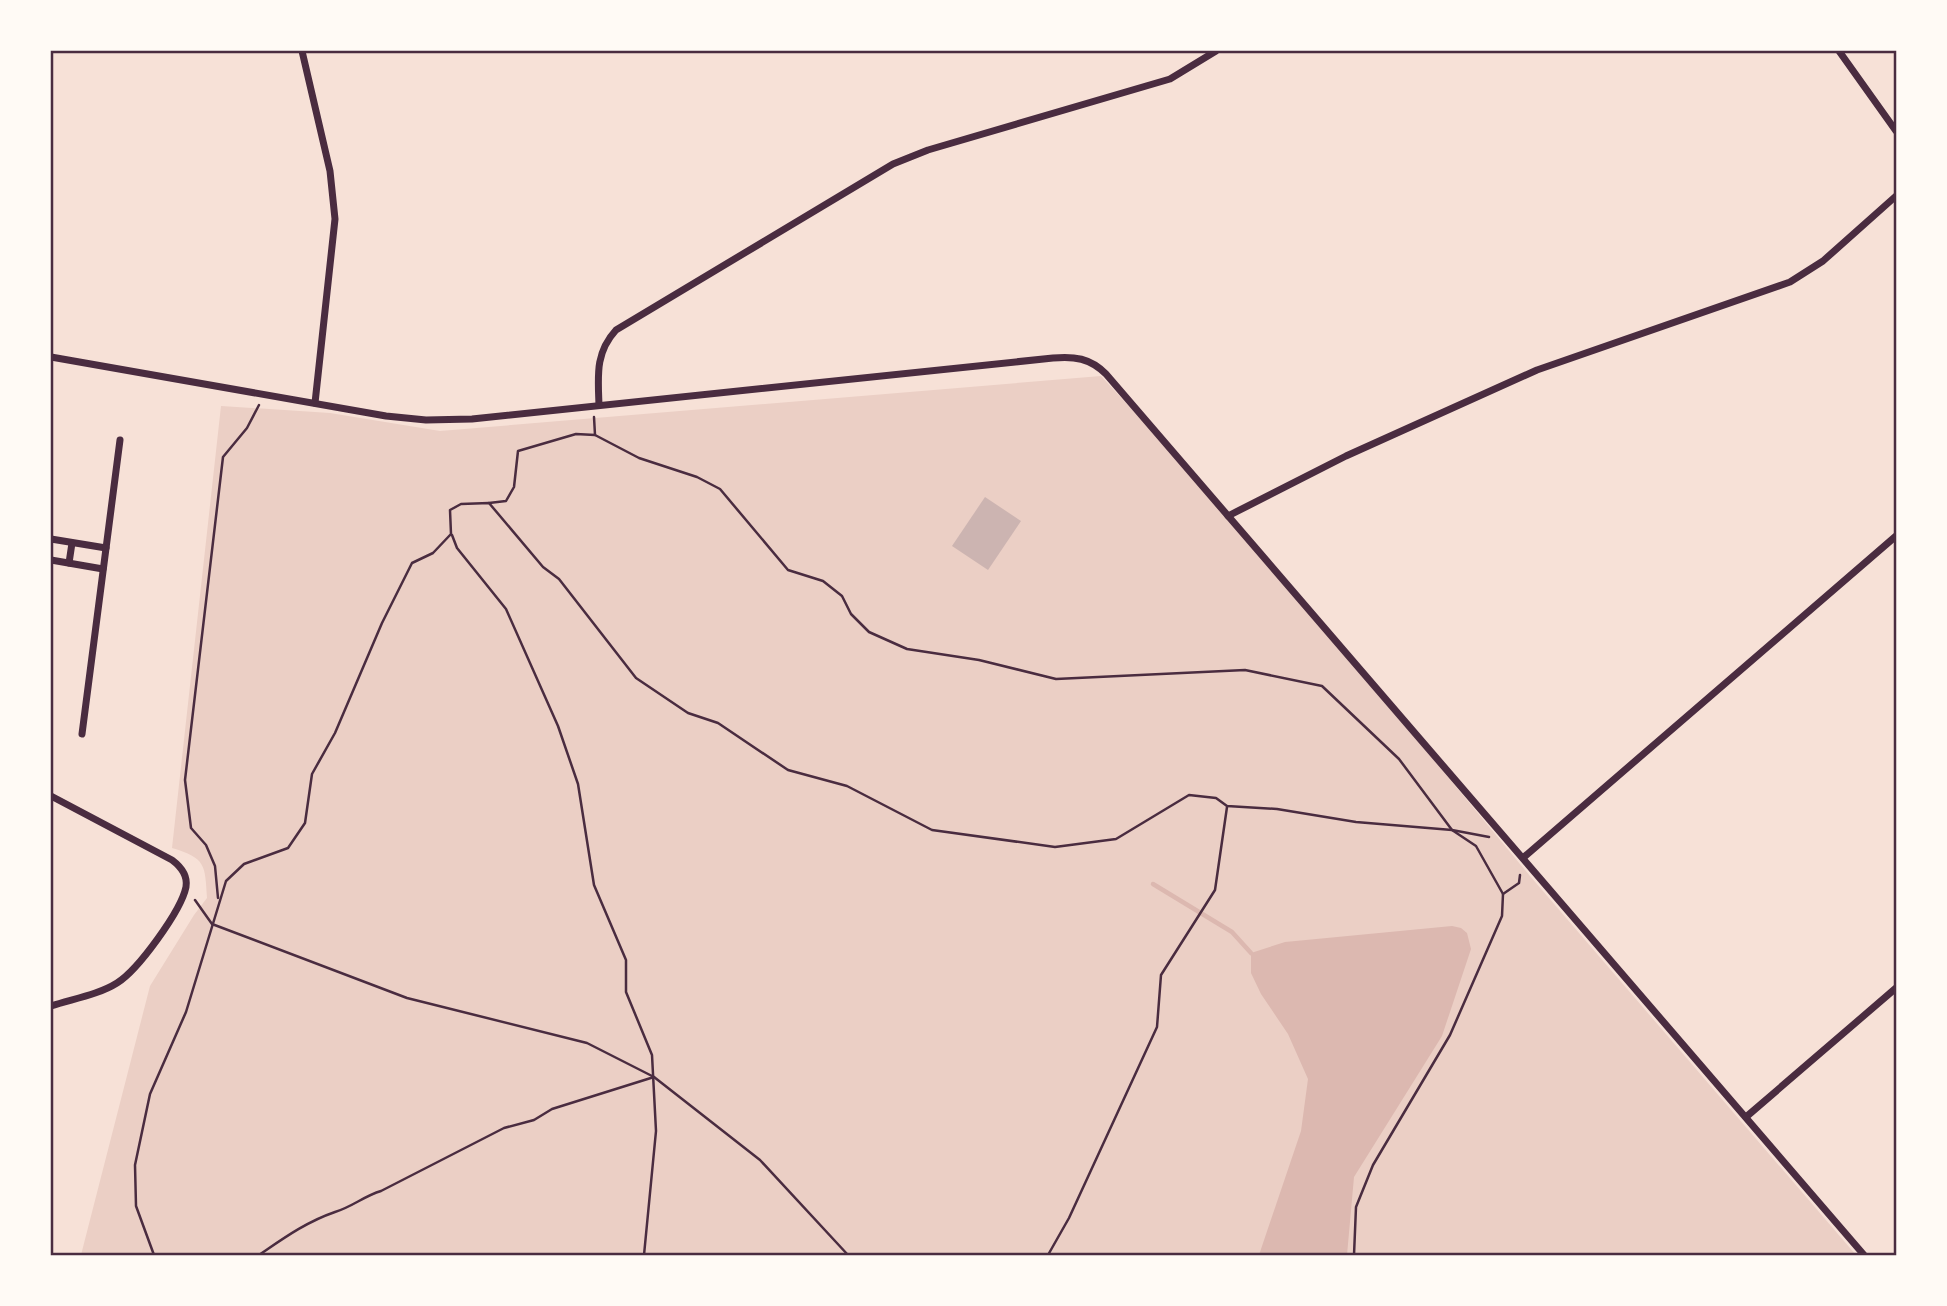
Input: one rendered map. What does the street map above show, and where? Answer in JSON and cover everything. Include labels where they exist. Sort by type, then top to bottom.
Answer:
[{"type":"street","points":[[302,51],[330,171],[335,219],[315,402]]},
{"type":"street","points":[[599,405],[599,360],[604,343],[616,330],[892,164],[928,150],[1170,79],[1216,51]]},
{"type":"street","points":[[1839,51],[1896,131]]},
{"type":"street","points":[[1228,516],[1346,456],[1537,370],[1790,282],[1823,261],[1896,195]]},
{"type":"street","points":[[51,356],[426,420],[472,419],[1053,358],[1080,358],[1106,374],[1864,1255]]},
{"type":"street","points":[[82,734],[120,440]]},
{"type":"street","points":[[1524,857],[1896,536]]},
{"type":"street","points":[[51,539],[106,548]]},
{"type":"street","points":[[69,564],[72,542]]},
{"type":"street","points":[[51,560],[103,569]]},
{"type":"street","points":[[51,796],[172,859],[185,875],[186,888],[162,930],[124,978],[107,988],[51,1006]]},
{"type":"street","points":[[1746,1117],[1896,988]]},
{"type":"path","points":[[218,901],[215,866],[206,845],[191,828],[185,780],[223,457],[257,412],[261,393]]},
{"type":"path","points":[[594,435],[593,419],[599,405]]},
{"type":"path","points":[[644,1255],[654,1154],[652,1055],[626,992],[626,960],[594,885],[578,785],[558,726],[506,608],[457,548],[451,534],[450,510],[461,504],[506,501],[514,487],[517,451],[576,434],[594,435],[639,458],[697,477],[720,489],[788,570],[822,581],[842,596],[851,614],[869,632],[907,649],[979,660],[1056,679],[1245,670],[1322,686],[1399,758],[1452,830],[1476,846],[1503,894],[1502,916],[1450,1035],[1373,1165],[1356,1207],[1354,1255]]},
{"type":"path","points":[[489,503],[543,567],[559,579],[636,678],[688,713],[718,723],[788,770],[847,786],[932,830],[980,839],[1055,847],[1116,839],[1189,795],[1216,798],[1227,806],[1452,830],[1509,840]]},
{"type":"path","points":[[154,1255],[136,1206],[135,1165],[150,1094],[186,1012],[226,881],[244,864],[288,848],[305,823],[312,774],[335,733],[382,623],[412,563],[433,553],[451,534]]},
{"type":"path","points":[[1048,1255],[1069,1218],[1157,1027],[1161,975],[1175,948],[1199,918],[1215,890],[1227,806]]},
{"type":"path","points":[[1503,894],[1519,883],[1524,857]]},
{"type":"path","points":[[186,888],[212,924],[407,998],[587,1043],[654,1077],[760,1160],[848,1255]]},
{"type":"path","points":[[259,1255],[322,1214],[335,1212],[361,1197],[381,1191],[504,1128],[534,1120],[552,1109],[654,1077]]},
{"type":"shaded area","points":[[1101,376],[1238,524],[1530,876],[1856,1255],[81,1255],[150,986],[207,898],[202,864],[192,855],[172,848],[221,406],[330,413],[440,431]]},
{"type":"shaded area","points":[[1452,926],[1467,933],[1471,949],[1442,1036],[1354,1177],[1347,1255],[1259,1255],[1301,1131],[1308,1079],[1288,1034],[1261,994],[1251,973],[1251,953],[1285,942]]},
{"type":"building","points":[[985,497],[1021,521],[988,570],[952,546]]},
{"type":"waterway","points":[[1153,884],[1232,932],[1251,953]]}]
